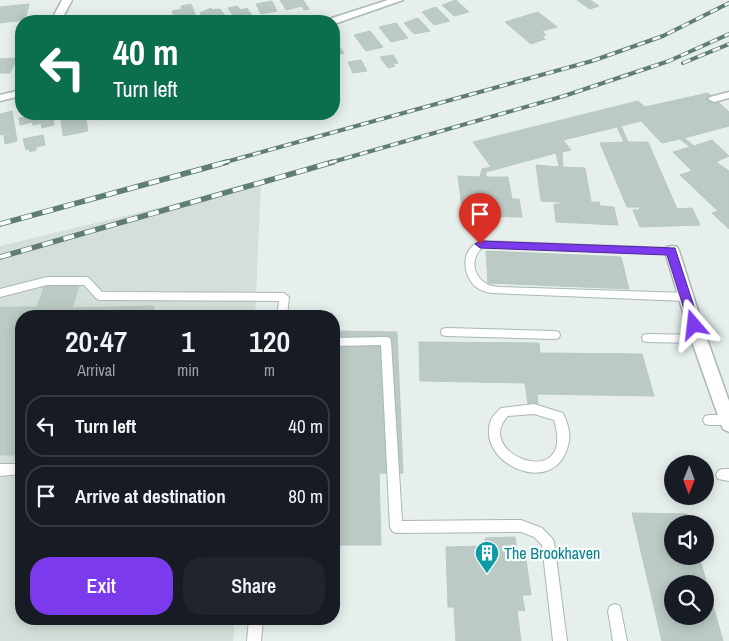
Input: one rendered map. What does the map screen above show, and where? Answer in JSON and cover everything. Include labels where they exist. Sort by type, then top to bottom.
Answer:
[{"type":"street","points":[[59,15],[67,0]]},
{"type":"street","points":[[340,19],[398,0]]},
{"type":"street","points":[[0,98],[15,94]]},
{"type":"street","points":[[714,99],[729,96]]},
{"type":"street","points":[[672,251],[698,339],[728,422]]},
{"type":"lane","points":[[672,251],[480,244],[474,247],[470,256],[471,270],[477,282],[486,289],[686,297]]},
{"type":"lane","points":[[0,293],[47,281],[86,281],[100,296],[284,297],[283,310]]},
{"type":"lane","points":[[446,332],[555,335]]},
{"type":"lane","points":[[647,338],[698,339]]},
{"type":"lane","points":[[340,342],[386,341],[396,527],[521,526],[538,532],[548,542],[560,641]]},
{"type":"lane","points":[[534,408],[560,417],[565,442],[558,458],[542,468],[521,466],[503,454],[495,439],[496,423],[504,411],[534,408]]},
{"type":"lane","points":[[708,420],[728,422]]},
{"type":"lane","points":[[0,470],[15,469]]},
{"type":"lane","points":[[615,610],[620,641]]},
{"type":"lane","points":[[254,641],[255,625]]},
{"type":"shaded area","points":[[261,183],[255,310],[15,310],[15,625],[234,625],[233,641],[0,641],[0,246]]},
{"type":"building","points":[[280,0],[303,0],[309,9],[304,10],[302,6],[286,10]]},
{"type":"building","points":[[456,0],[469,12],[454,16],[442,5]]},
{"type":"building","points":[[577,0],[590,0],[599,6],[590,9]]},
{"type":"building","points":[[272,1],[277,11],[261,14],[256,4]]},
{"type":"building","points":[[29,4],[26,15],[15,15],[15,21],[0,23],[0,7]]},
{"type":"building","points":[[191,4],[196,15],[174,15],[172,11],[182,9],[181,6]]},
{"type":"building","points":[[237,6],[241,10],[247,8],[251,15],[233,15],[228,8]]},
{"type":"building","points":[[436,7],[450,21],[434,25],[422,12]]},
{"type":"building","points":[[211,8],[212,10],[220,9],[225,15],[201,15],[200,13]]},
{"type":"building","points":[[538,12],[557,27],[542,31],[546,35],[542,36],[545,39],[531,44],[505,22]]},
{"type":"building","points":[[418,18],[430,31],[414,34],[404,23]]},
{"type":"building","points":[[396,23],[408,38],[391,42],[379,27]]},
{"type":"building","points":[[370,31],[383,47],[366,51],[354,35]]},
{"type":"building","points":[[393,55],[398,63],[388,68],[380,57]]},
{"type":"building","points":[[15,58],[10,73],[0,73],[0,59]]},
{"type":"building","points":[[361,60],[367,71],[353,73],[348,62]]},
{"type":"building","points":[[708,93],[729,112],[729,126],[684,138],[694,146],[712,140],[729,156],[716,162],[729,171],[729,229],[712,213],[718,211],[680,175],[692,171],[673,152],[690,147],[680,139],[662,143],[641,121],[621,126],[628,142],[648,142],[677,209],[692,208],[700,225],[640,227],[633,210],[640,210],[639,207],[627,207],[600,143],[624,142],[617,127],[563,140],[571,150],[562,152],[563,167],[585,168],[591,202],[599,202],[600,206],[614,207],[618,225],[556,222],[554,204],[561,204],[560,202],[541,201],[536,165],[559,167],[556,153],[486,172],[486,177],[508,177],[512,199],[519,199],[522,217],[463,216],[458,176],[480,177],[482,169],[491,167],[473,142],[638,101],[645,107]]},
{"type":"building","points":[[12,111],[17,141],[5,144],[4,134],[0,135],[0,114]]},
{"type":"building","points":[[19,120],[54,120],[54,125],[42,128],[41,123],[33,125],[32,122],[20,125]]},
{"type":"building","points":[[61,120],[86,120],[88,131],[63,136]]},
{"type":"building","points":[[43,135],[45,145],[36,147],[36,150],[30,152],[29,149],[26,150],[23,139]]},
{"type":"building","points":[[486,251],[621,257],[629,289],[488,283]]},
{"type":"building","points":[[79,286],[72,308],[154,306],[153,310],[15,310],[15,455],[0,455],[0,307],[37,307],[44,287]]},
{"type":"building","points":[[340,331],[397,332],[403,473],[379,473],[381,545],[340,545]]},
{"type":"building","points":[[419,342],[539,343],[540,353],[642,354],[654,396],[537,394],[538,404],[528,404],[525,383],[420,381]]},
{"type":"building","points":[[632,513],[687,514],[664,515],[664,565],[702,565],[704,575],[664,575],[664,625],[714,625],[714,609],[723,641],[662,641]]},
{"type":"building","name":"The Brookhaven","points":[[515,537],[517,553],[525,553],[531,595],[522,595],[525,611],[517,610],[521,641],[456,641],[454,607],[448,607],[446,547],[482,546],[486,538]]},
{"type":"railway","points":[[222,163],[592,61],[663,36],[729,3]]},
{"type":"railway","points":[[329,163],[564,96],[669,61],[729,34]]},
{"type":"railway","points":[[683,63],[729,44]]},
{"type":"railway","points":[[0,224],[227,162]]},
{"type":"railway","points":[[0,257],[333,162]]},
{"type":"place","name":"The Brookhaven","points":[[487,574]]},
{"type":"route","points":[[480,244],[672,251],[694,325]]}]
